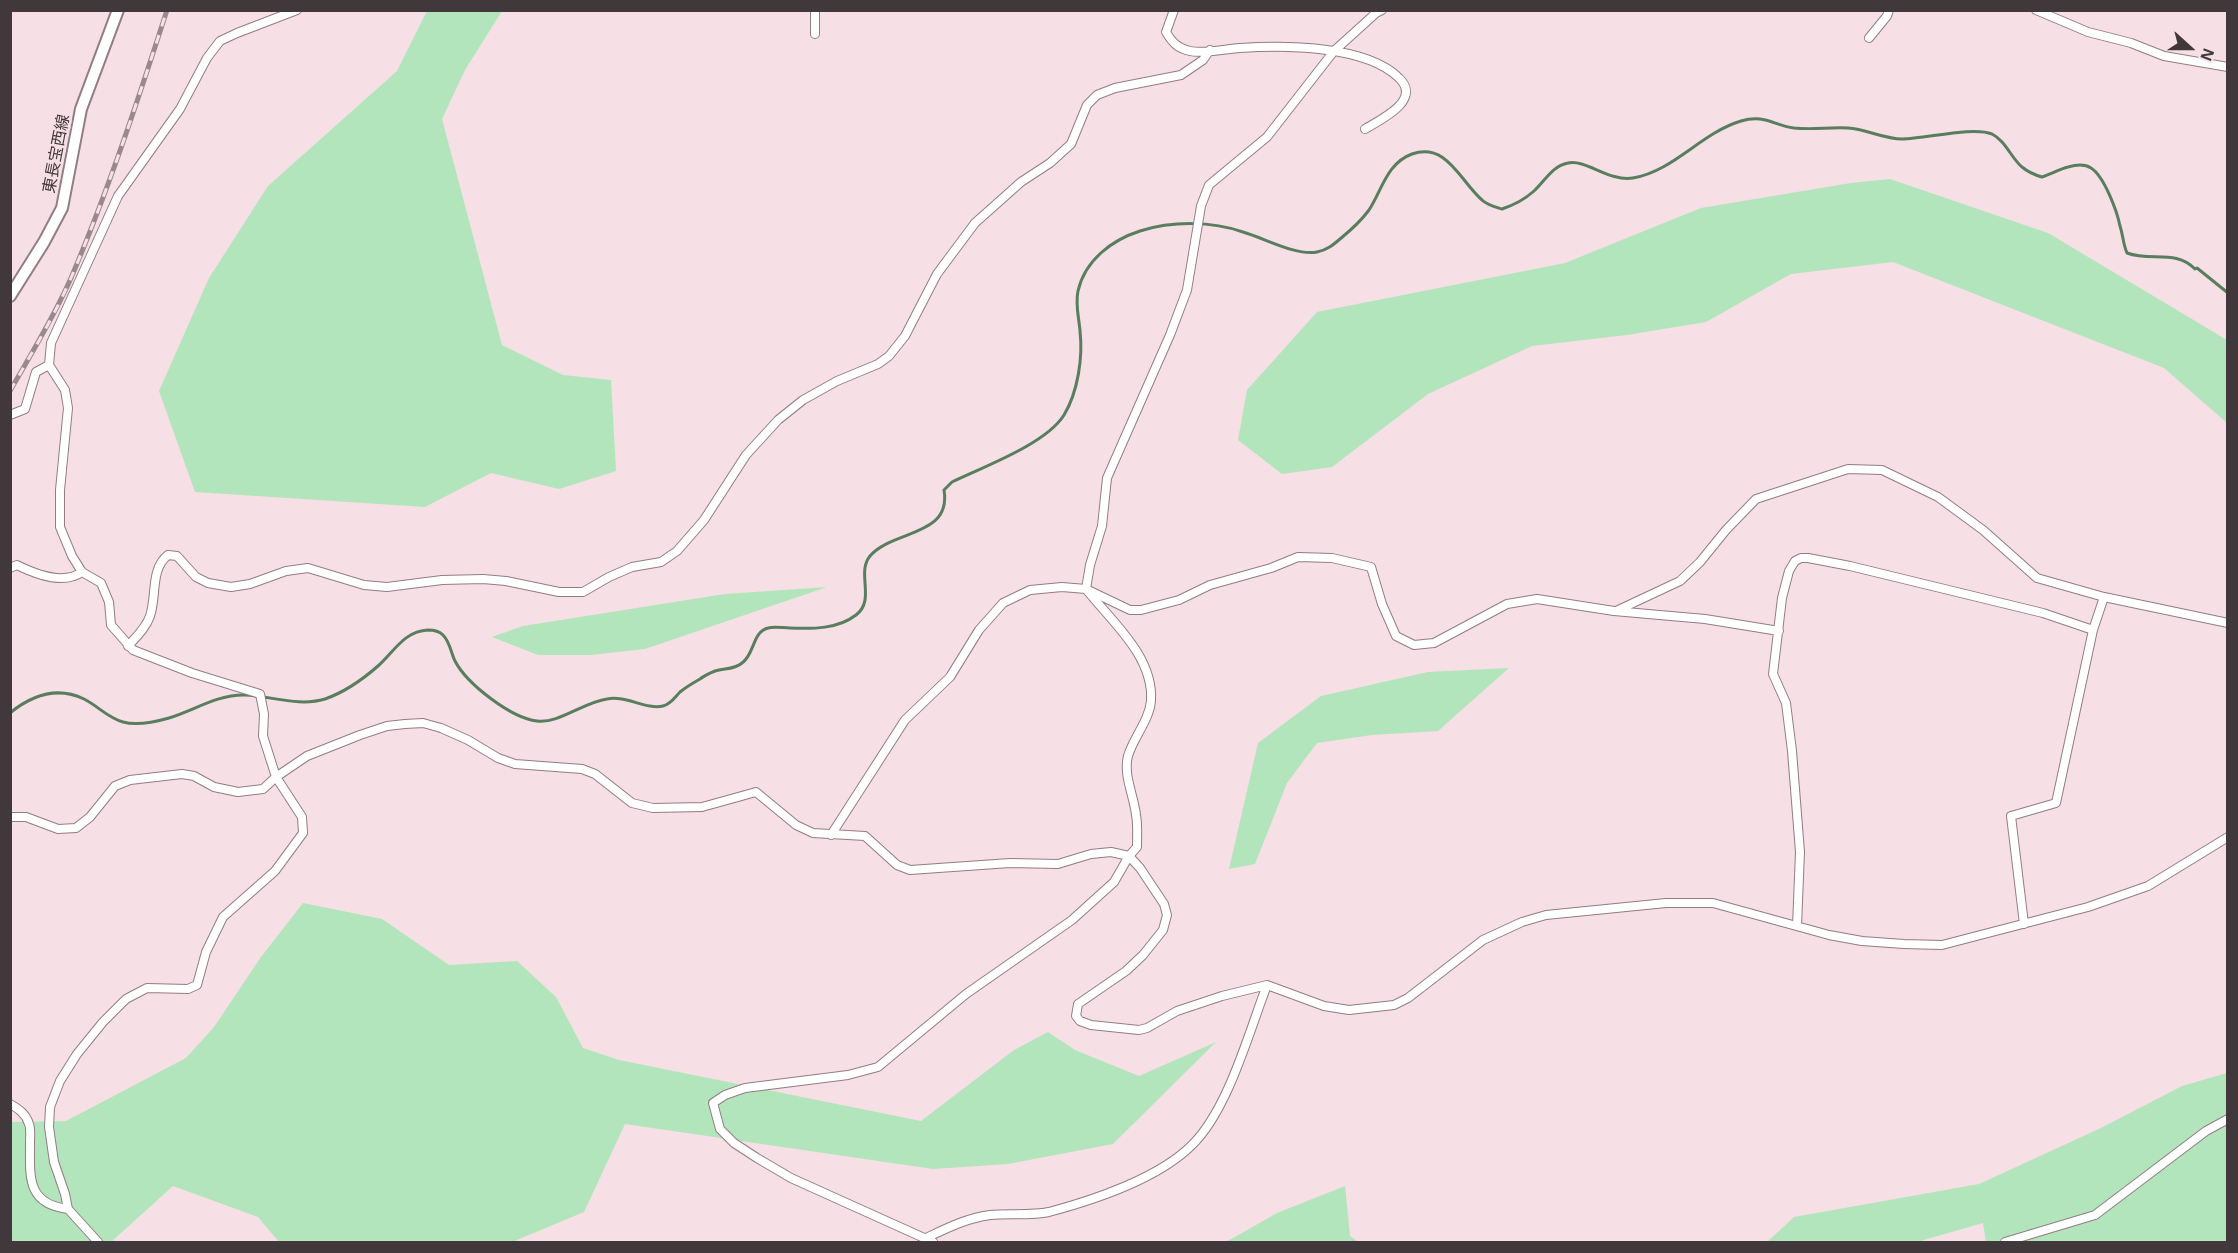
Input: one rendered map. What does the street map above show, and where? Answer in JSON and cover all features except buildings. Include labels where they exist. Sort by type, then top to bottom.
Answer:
[{"type":"main road","name":"東長宝西線","points":[[10,296],[44,242],[62,208],[81,109],[118,10]]},
{"type":"street","points":[[98,1242],[68,1209],[66,1194],[54,1162],[49,1127],[50,1107],[60,1081],[77,1054],[103,1022],[126,999],[147,988],[188,989],[197,985],[206,952],[223,917],[275,872],[303,833],[302,817],[276,777],[263,736],[264,714],[260,694],[182,670],[128,646],[111,625],[109,602],[101,583],[82,572],[72,556],[60,527],[60,490],[68,408],[61,383],[49,365],[51,343],[118,196],[180,109],[207,58],[220,41],[297,10]]},
{"type":"street","points":[[815,10],[815,34]]},
{"type":"street","points":[[1174,10],[1166,32],[1173,44],[1192,52],[1277,45],[1334,51],[1370,60],[1395,74],[1405,84],[1407,92],[1401,104],[1365,129]]},
{"type":"street","points":[[1268,985],[1230,1084],[1218,1108],[1193,1145],[1180,1156],[1148,1175],[1094,1198],[1047,1212],[989,1215],[963,1220],[930,1240],[801,1183],[756,1158],[734,1143],[720,1128],[713,1103],[725,1095],[745,1088],[848,1075],[878,1066],[966,994],[1072,920],[1114,882],[1137,847],[1136,814],[1127,774],[1128,756],[1151,702],[1147,673],[1142,660],[1125,635],[1086,589],[1090,565],[1102,526],[1107,478],[1170,335],[1187,290],[1201,206],[1209,185],[1267,137],[1334,51],[1382,10]]},
{"type":"street","points":[[1869,38],[1887,16],[1889,10]]},
{"type":"street","points":[[2036,10],[2088,32],[2131,43],[2164,56],[2228,67]]},
{"type":"street","points":[[128,646],[147,623],[151,613],[160,561],[168,555],[177,556],[196,577],[208,583],[231,587],[250,584],[286,571],[308,568],[364,585],[387,587],[442,580],[483,579],[506,580],[559,592],[583,592],[632,567],[662,562],[677,551],[704,520],[746,455],[778,420],[812,395],[890,356],[905,336],[937,274],[975,224],[1022,182],[1071,144],[1087,105],[1097,95],[1115,88],[1181,75],[1203,60],[1210,50]]},
{"type":"street","points":[[10,415],[25,409],[36,372],[49,365]]},
{"type":"street","points":[[1614,611],[1680,580],[1700,562],[1726,530],[1756,499],[1848,469],[1882,470],[1938,497],[1983,530],[2037,578],[2104,597],[2228,623]]},
{"type":"street","points":[[831,835],[905,720],[950,678],[979,630],[1003,603],[1030,590],[1062,587],[1086,589],[1130,610],[1141,610],[1179,600],[1210,585],[1271,568],[1298,557],[1332,558],[1371,567],[1382,604],[1396,636],[1414,645],[1434,643],[1507,604],[1537,599],[1614,611],[1705,619],[1779,631]]},
{"type":"street","points":[[1797,926],[1800,852],[1792,780],[1792,751],[1786,703],[1773,674],[1782,598],[1789,571],[1795,561],[1808,558],[2043,613],[2093,630]]},
{"type":"street","points":[[10,568],[17,565],[32,573],[51,577],[76,576],[82,572]]},
{"type":"street","points":[[2024,924],[2011,816],[2056,803],[2093,630],[2104,597]]},
{"type":"street","points":[[10,817],[26,817],[58,829],[76,828],[90,817],[115,786],[130,780],[182,774],[194,776],[214,787],[238,792],[263,789],[276,777],[307,756],[387,726],[423,723],[450,732],[498,758],[515,764],[582,768],[596,774],[632,803],[653,808],[702,807],[756,792],[796,825],[813,833],[865,836],[897,865],[910,870],[1010,863],[1058,864],[1091,854],[1111,852],[1129,856],[1140,868],[1164,903],[1167,915],[1163,930],[1143,955],[1126,971],[1077,1004],[1076,1016],[1080,1021],[1091,1025],[1139,1030],[1177,1011],[1222,996],[1268,985],[1324,1006],[1349,1010],[1394,1005],[1408,998],[1495,933],[1522,921],[1546,915],[1666,903],[1713,903],[1797,926],[1862,940],[1942,945],[2088,907],[2148,885],[2228,837]]},
{"type":"street","points":[[10,1104],[22,1111],[30,1125],[30,1178],[36,1194],[52,1207],[68,1209]]},
{"type":"street","points":[[2005,1242],[2095,1215],[2206,1131],[2228,1119]]},
{"type":"green space","points":[[427,11],[502,11],[465,70],[442,119],[502,345],[563,375],[611,380],[616,471],[559,489],[491,473],[425,507],[195,492],[159,391],[209,278],[268,186],[397,71]]},
{"type":"green space","points":[[1890,179],[2048,233],[2227,340],[2227,423],[2164,368],[1893,262],[1791,274],[1706,322],[1627,335],[1532,346],[1428,394],[1332,467],[1282,474],[1238,440],[1247,390],[1317,312],[1565,263],[1701,208],[1851,183]]},
{"type":"green space","points":[[827,587],[645,649],[590,655],[538,655],[492,637],[523,626],[725,594]]},
{"type":"green space","points":[[1509,668],[1438,731],[1372,735],[1317,743],[1287,783],[1255,864],[1229,869],[1258,743],[1321,696],[1428,672]]},
{"type":"green space","points":[[303,903],[382,919],[449,965],[517,961],[556,997],[583,1048],[619,1060],[921,1121],[1014,1050],[1048,1032],[1075,1050],[1139,1076],[1216,1042],[1113,1144],[1008,1164],[933,1169],[625,1124],[584,1212],[512,1242],[279,1242],[258,1217],[173,1186],[111,1242],[11,1242],[10,1122],[66,1121],[186,1058],[214,1027],[261,957]]},
{"type":"green space","points":[[2227,1073],[2227,1242],[1986,1242],[1983,1223],[1917,1242],[1767,1242],[1794,1217],[1979,1184],[2101,1128],[2182,1086]]},
{"type":"green space","points":[[1345,1186],[1350,1236],[1358,1242],[1226,1242],[1277,1213]]},
{"type":"waterway","points":[[10,713],[27,701],[55,693],[74,695],[118,720],[134,724],[169,718],[215,700],[235,695],[295,702],[315,701],[325,699],[353,685],[378,666],[406,638],[428,630],[443,635],[455,661],[479,689],[503,707],[527,719],[537,721],[554,719],[589,704],[614,698],[656,707],[666,705],[682,690],[705,676],[742,663],[763,630],[773,627],[833,626],[856,615],[865,602],[865,570],[870,556],[892,541],[930,525],[939,516],[944,505],[944,490],[952,482],[1013,454],[1055,426],[1064,415],[1073,396],[1080,363],[1078,291],[1093,261],[1110,246],[1130,235],[1152,228],[1178,224],[1205,224],[1231,228],[1300,251],[1309,253],[1321,251],[1335,243],[1359,222],[1369,210],[1391,170],[1412,154],[1435,153],[1444,158],[1482,200],[1502,209],[1526,197],[1557,167],[1562,165],[1582,164],[1615,177],[1633,178],[1662,168],[1713,134],[1749,119],[1762,119],[1794,128],[1855,129],[1902,139],[1961,132],[1984,132],[1997,137],[2022,167],[2039,176],[2074,166],[2083,165],[2091,168],[2101,178],[2109,194],[2127,253],[2180,259],[2195,269],[2197,268],[2228,293]]},
{"type":"railway","points":[[10,391],[57,307],[85,245],[122,145],[167,10]]}]
